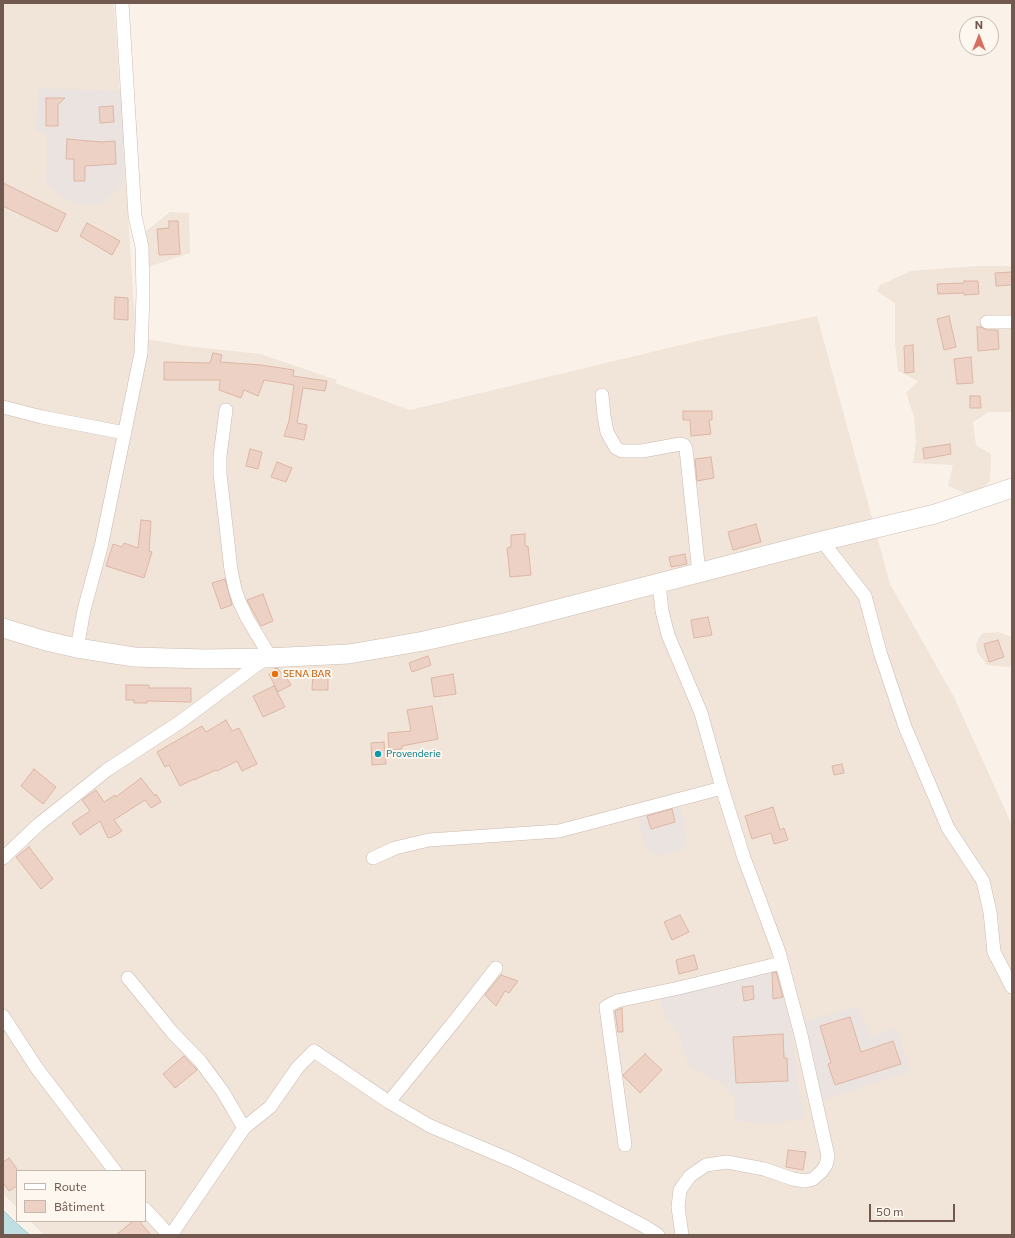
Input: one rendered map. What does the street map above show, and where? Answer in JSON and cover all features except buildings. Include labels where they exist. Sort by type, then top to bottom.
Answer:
[{"type":"main road","points":[[3,628],[46,642],[134,657],[205,659],[349,654],[424,641],[508,622],[644,586],[659,584],[822,541],[935,514],[1012,488]]},
{"type":"street","points":[[77,648],[84,610],[101,546],[141,352],[143,294],[142,247],[134,216],[122,3]]},
{"type":"street","points":[[987,322],[1012,322]]},
{"type":"street","points":[[602,395],[607,432],[616,448],[622,451],[642,451],[680,444],[684,445],[686,449],[699,573]]},
{"type":"street","points":[[3,407],[42,417],[125,433]]},
{"type":"street","points":[[3,858],[38,825],[107,770],[180,722],[268,658],[239,601],[231,570],[220,474],[220,456],[226,410]]},
{"type":"street","points":[[822,541],[865,596],[880,652],[905,727],[948,828],[984,882],[990,912],[994,952],[1012,987]]},
{"type":"street","points":[[659,584],[662,611],[668,635],[701,713],[744,858],[781,963],[804,1050],[828,1156],[826,1165],[822,1171],[813,1179],[805,1181],[727,1162],[706,1165],[690,1176],[680,1190],[678,1208],[682,1235]]},
{"type":"street","points":[[373,858],[395,848],[428,840],[559,830],[722,788]]},
{"type":"street","points":[[625,1145],[606,1007],[617,1001],[679,988],[781,963]]},
{"type":"street","points":[[389,1102],[458,1018],[496,968]]},
{"type":"street","points":[[128,978],[172,1032],[200,1061],[223,1092],[244,1128]]},
{"type":"street","points":[[3,1016],[36,1067],[114,1170]]},
{"type":"street","points":[[146,1210],[170,1235],[244,1128],[270,1107],[298,1067],[314,1051],[389,1102],[430,1126],[513,1161],[623,1215],[658,1235]]},
{"type":"shaded area","points":[[3,3],[114,3],[136,337],[187,346],[260,354],[337,380],[335,383],[410,410],[710,338],[817,316],[890,584],[954,697],[1012,825],[1012,1235],[44,1235],[31,1222],[146,1222],[146,1170],[16,1170],[16,1206],[3,1194]]},
{"type":"shaded area","points":[[39,88],[124,91],[123,184],[100,206],[73,203],[46,185],[47,136],[36,129]]},
{"type":"shaded area","points":[[170,212],[189,213],[190,253],[145,268],[146,231]]},
{"type":"shaded area","points":[[977,266],[1012,266],[1012,412],[989,412],[973,422],[976,445],[991,454],[990,481],[972,496],[948,486],[953,465],[913,463],[916,442],[914,417],[906,393],[918,381],[898,371],[895,343],[895,303],[877,291],[880,285],[911,271]]},
{"type":"shaded area","points":[[999,632],[1012,637],[1012,665],[1010,667],[987,665],[977,652],[976,644],[983,633]]},
{"type":"shaded area","points":[[673,799],[681,811],[685,830],[685,846],[675,852],[658,856],[645,847],[637,816]]},
{"type":"shaded area","points":[[787,967],[786,984],[798,1089],[805,1117],[772,1125],[735,1120],[735,1098],[722,1084],[689,1066],[680,1036],[665,1017],[659,995]]},
{"type":"shaded area","points":[[858,1006],[870,1037],[896,1028],[910,1071],[823,1100],[803,1022]]},
{"type":"water","points":[[3,1210],[13,1220],[30,1235],[3,1235]]},
{"type":"place","name":"SENA BAR","points":[[275,674]]},
{"type":"place","name":"Provenderie","points":[[378,754]]}]
